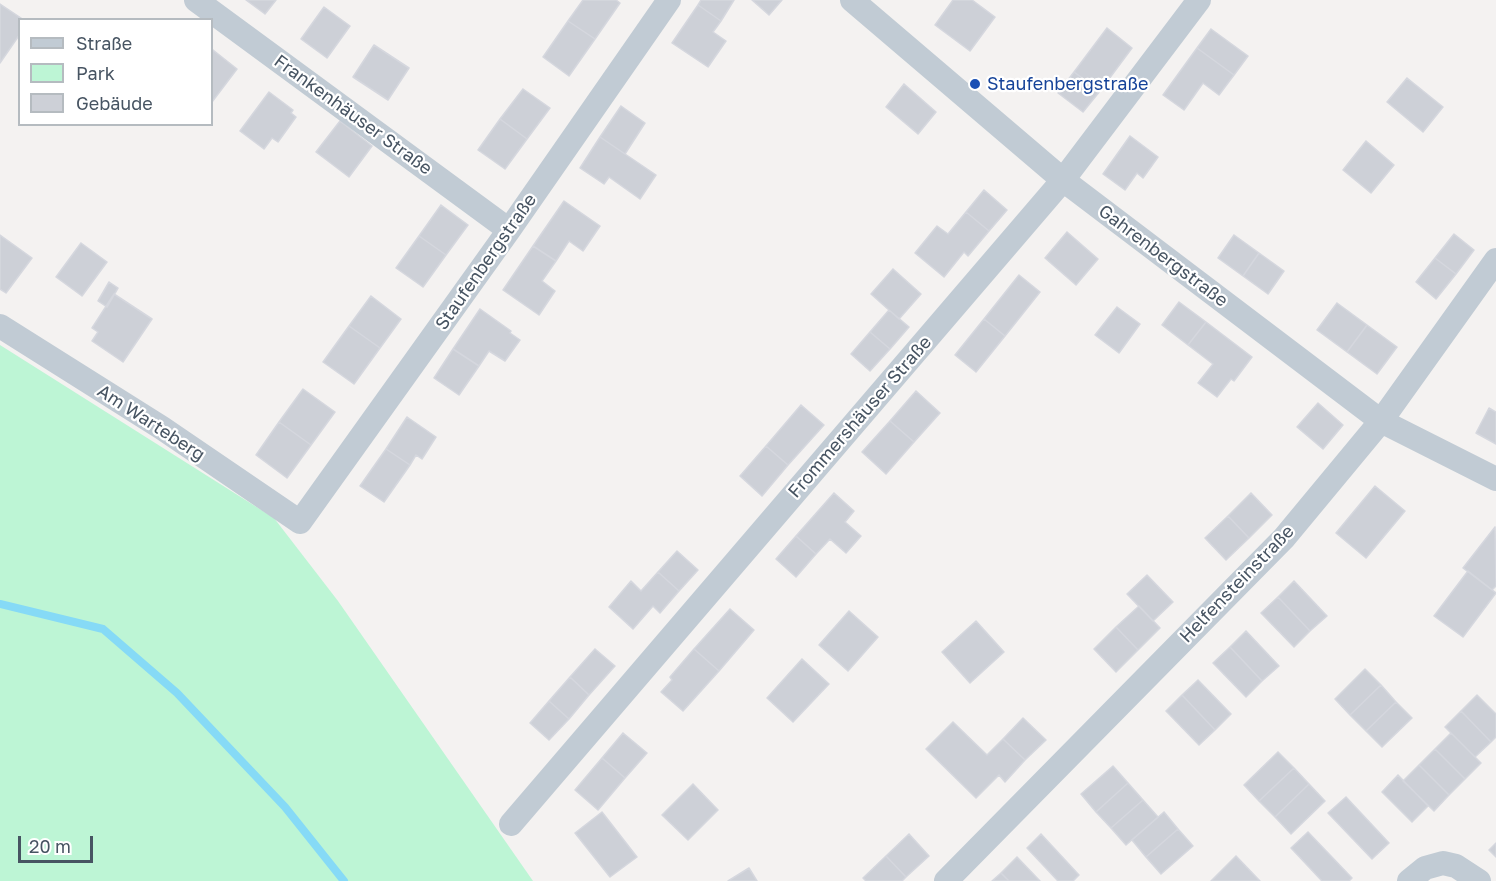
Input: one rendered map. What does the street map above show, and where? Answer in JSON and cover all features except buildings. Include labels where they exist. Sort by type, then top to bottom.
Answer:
[{"type":"street","name":"Frankenhäuser Straße","points":[[196,0],[509,230]]},
{"type":"street","name":"Staufenbergstraße","points":[[300,522],[509,230],[669,0]]},
{"type":"street","name":"Gahrenbergstraße","points":[[852,0],[1063,180],[1381,421],[1496,479]]},
{"type":"street","name":"Frommershäuser Straße","points":[[511,824],[1063,180],[1199,0]]},
{"type":"street","name":"Helfensteinstraße","points":[[946,881],[1284,538],[1381,421],[1496,260]]},
{"type":"street","name":"Am Warteberg","points":[[0,327],[162,428],[300,522]]},
{"type":"street","points":[[1408,881],[1425,868],[1443,863],[1456,866],[1479,881]]},
{"type":"green space","points":[[0,345],[274,518],[338,601],[533,881],[0,881]]},
{"type":"waterway","points":[[0,604],[103,629],[177,693],[285,807],[344,881]]},
{"type":"place","name":"Staufenbergstraße","points":[[975,84]]}]
